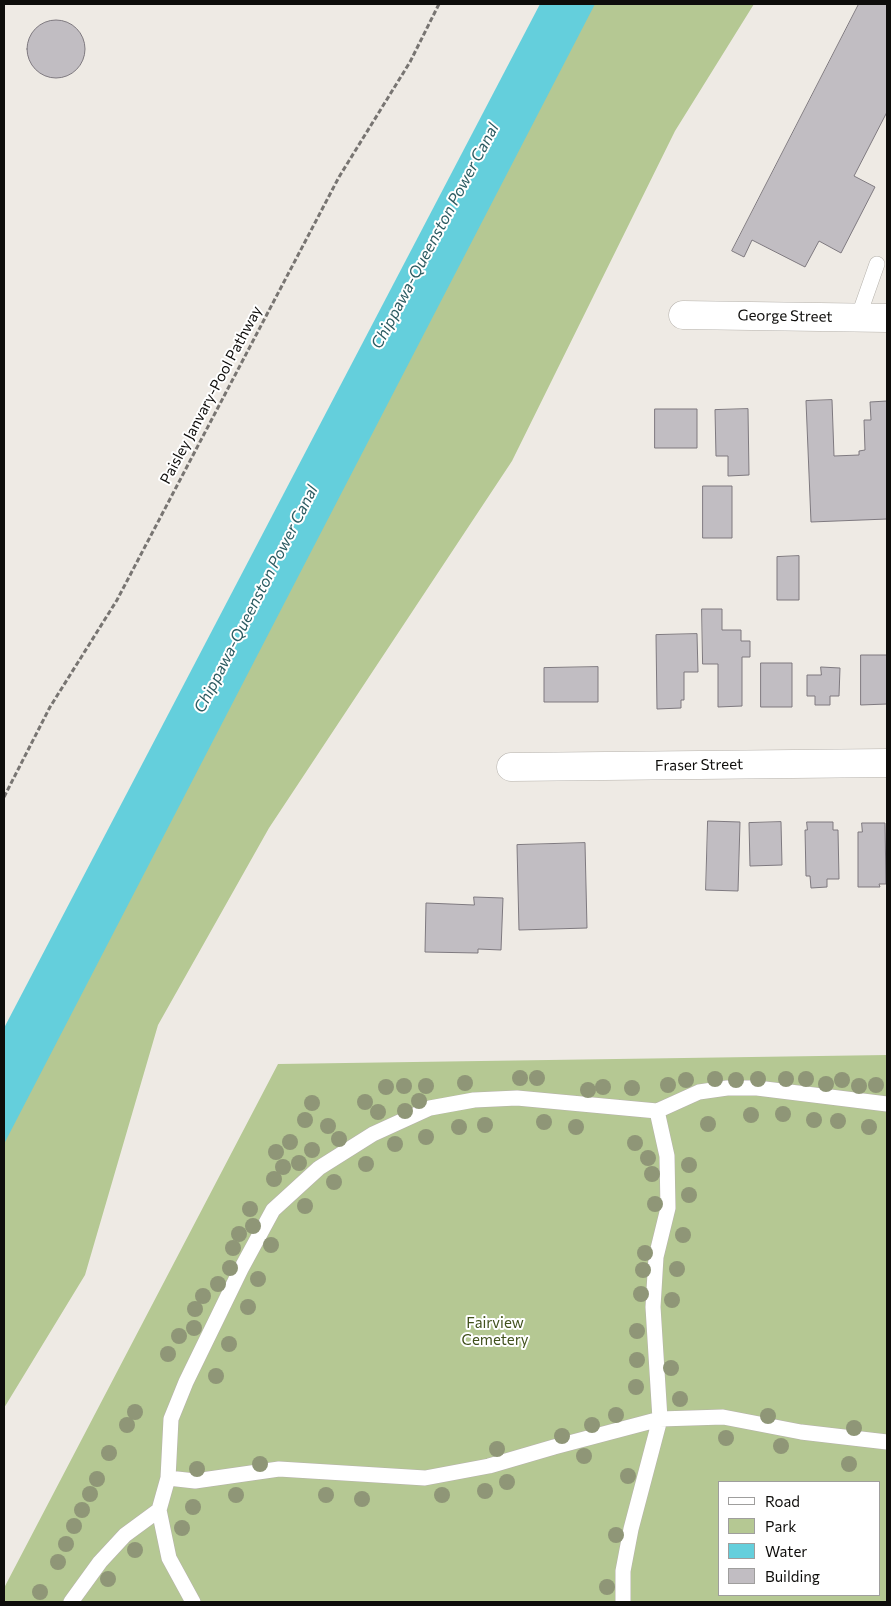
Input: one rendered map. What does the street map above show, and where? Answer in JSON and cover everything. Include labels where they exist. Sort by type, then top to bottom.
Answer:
[{"type":"street","name":"George Street","points":[[683,315],[887,318]]},
{"type":"street","name":"Fraser Street","points":[[511,767],[887,763]]},
{"type":"lane","points":[[858,318],[877,264]]},
{"type":"lane","points":[[194,1602],[169,1558],[159,1510],[168,1478],[171,1419],[190,1373],[241,1269],[273,1210],[319,1168],[373,1134],[430,1108],[474,1100],[517,1098],[656,1111],[699,1092],[727,1088],[757,1088],[887,1104]]},
{"type":"lane","points":[[622,1602],[623,1571],[631,1529],[660,1419],[653,1307],[656,1257],[668,1208],[667,1156],[656,1111]]},
{"type":"lane","points":[[168,1478],[195,1481],[279,1469],[425,1478],[489,1466],[660,1419],[723,1417],[801,1432],[887,1442]]},
{"type":"lane","points":[[71,1602],[100,1562],[125,1535],[159,1510]]},
{"type":"path","name":"Paisley Janvary-Pool Pathway","points":[[4,797],[50,707],[117,600],[339,177],[410,62],[438,4]]},
{"type":"green space","points":[[593,4],[754,4],[675,131],[512,461],[269,828],[158,1025],[85,1275],[4,1408],[4,1124]]},
{"type":"green space","name":"Fairview Cemetery","points":[[887,1055],[887,1602],[4,1602],[4,1588],[278,1064]]},
{"type":"water","name":"Chippawa-Queenston Power Canal","points":[[540,4],[595,4],[4,1144],[4,1028]]},
{"type":"building","points":[[859,4],[887,4],[887,112],[854,176],[875,187],[841,253],[819,241],[805,267],[752,240],[744,257],[732,251]]},
{"type":"building","points":[[56,20],[67,22],[80,33],[85,49],[83,60],[72,73],[56,78],[45,76],[32,65],[27,49],[29,38],[40,25]]},
{"type":"building","points":[[832,400],[834,456],[859,455],[859,451],[865,450],[864,420],[871,420],[870,402],[887,401],[887,519],[811,522],[806,401]]},
{"type":"building","points":[[655,409],[697,409],[697,448],[655,448]]},
{"type":"building","points":[[748,409],[749,475],[728,476],[728,456],[716,456],[715,410]]},
{"type":"building","points":[[703,486],[732,486],[732,538],[703,538]]},
{"type":"building","points":[[799,556],[799,600],[777,600],[777,557]]},
{"type":"building","points":[[702,609],[722,609],[722,630],[741,630],[741,641],[750,641],[750,657],[742,657],[742,706],[718,707],[718,664],[703,664]]},
{"type":"building","points":[[697,634],[698,672],[684,672],[684,700],[681,700],[681,708],[657,709],[656,635]]},
{"type":"building","points":[[861,655],[887,655],[887,704],[861,705]]},
{"type":"building","points":[[761,663],[792,663],[792,707],[761,707]]},
{"type":"building","points":[[598,667],[598,702],[544,702],[544,668]]},
{"type":"building","points":[[821,667],[840,668],[839,696],[830,696],[830,705],[815,705],[815,696],[807,696],[807,675],[821,675]]},
{"type":"building","points":[[708,821],[740,822],[738,891],[706,890]]},
{"type":"building","points":[[781,822],[782,865],[750,866],[749,823]]},
{"type":"building","points":[[807,822],[833,822],[833,830],[838,830],[839,879],[827,879],[827,887],[811,888],[810,876],[806,876],[805,830],[807,830]]},
{"type":"building","points":[[862,823],[885,823],[886,884],[879,884],[880,887],[858,887],[858,832],[862,832]]},
{"type":"building","points":[[585,843],[587,928],[519,930],[517,845]]},
{"type":"building","points":[[474,897],[503,898],[501,950],[478,949],[478,953],[425,952],[426,903],[474,905]]}]
